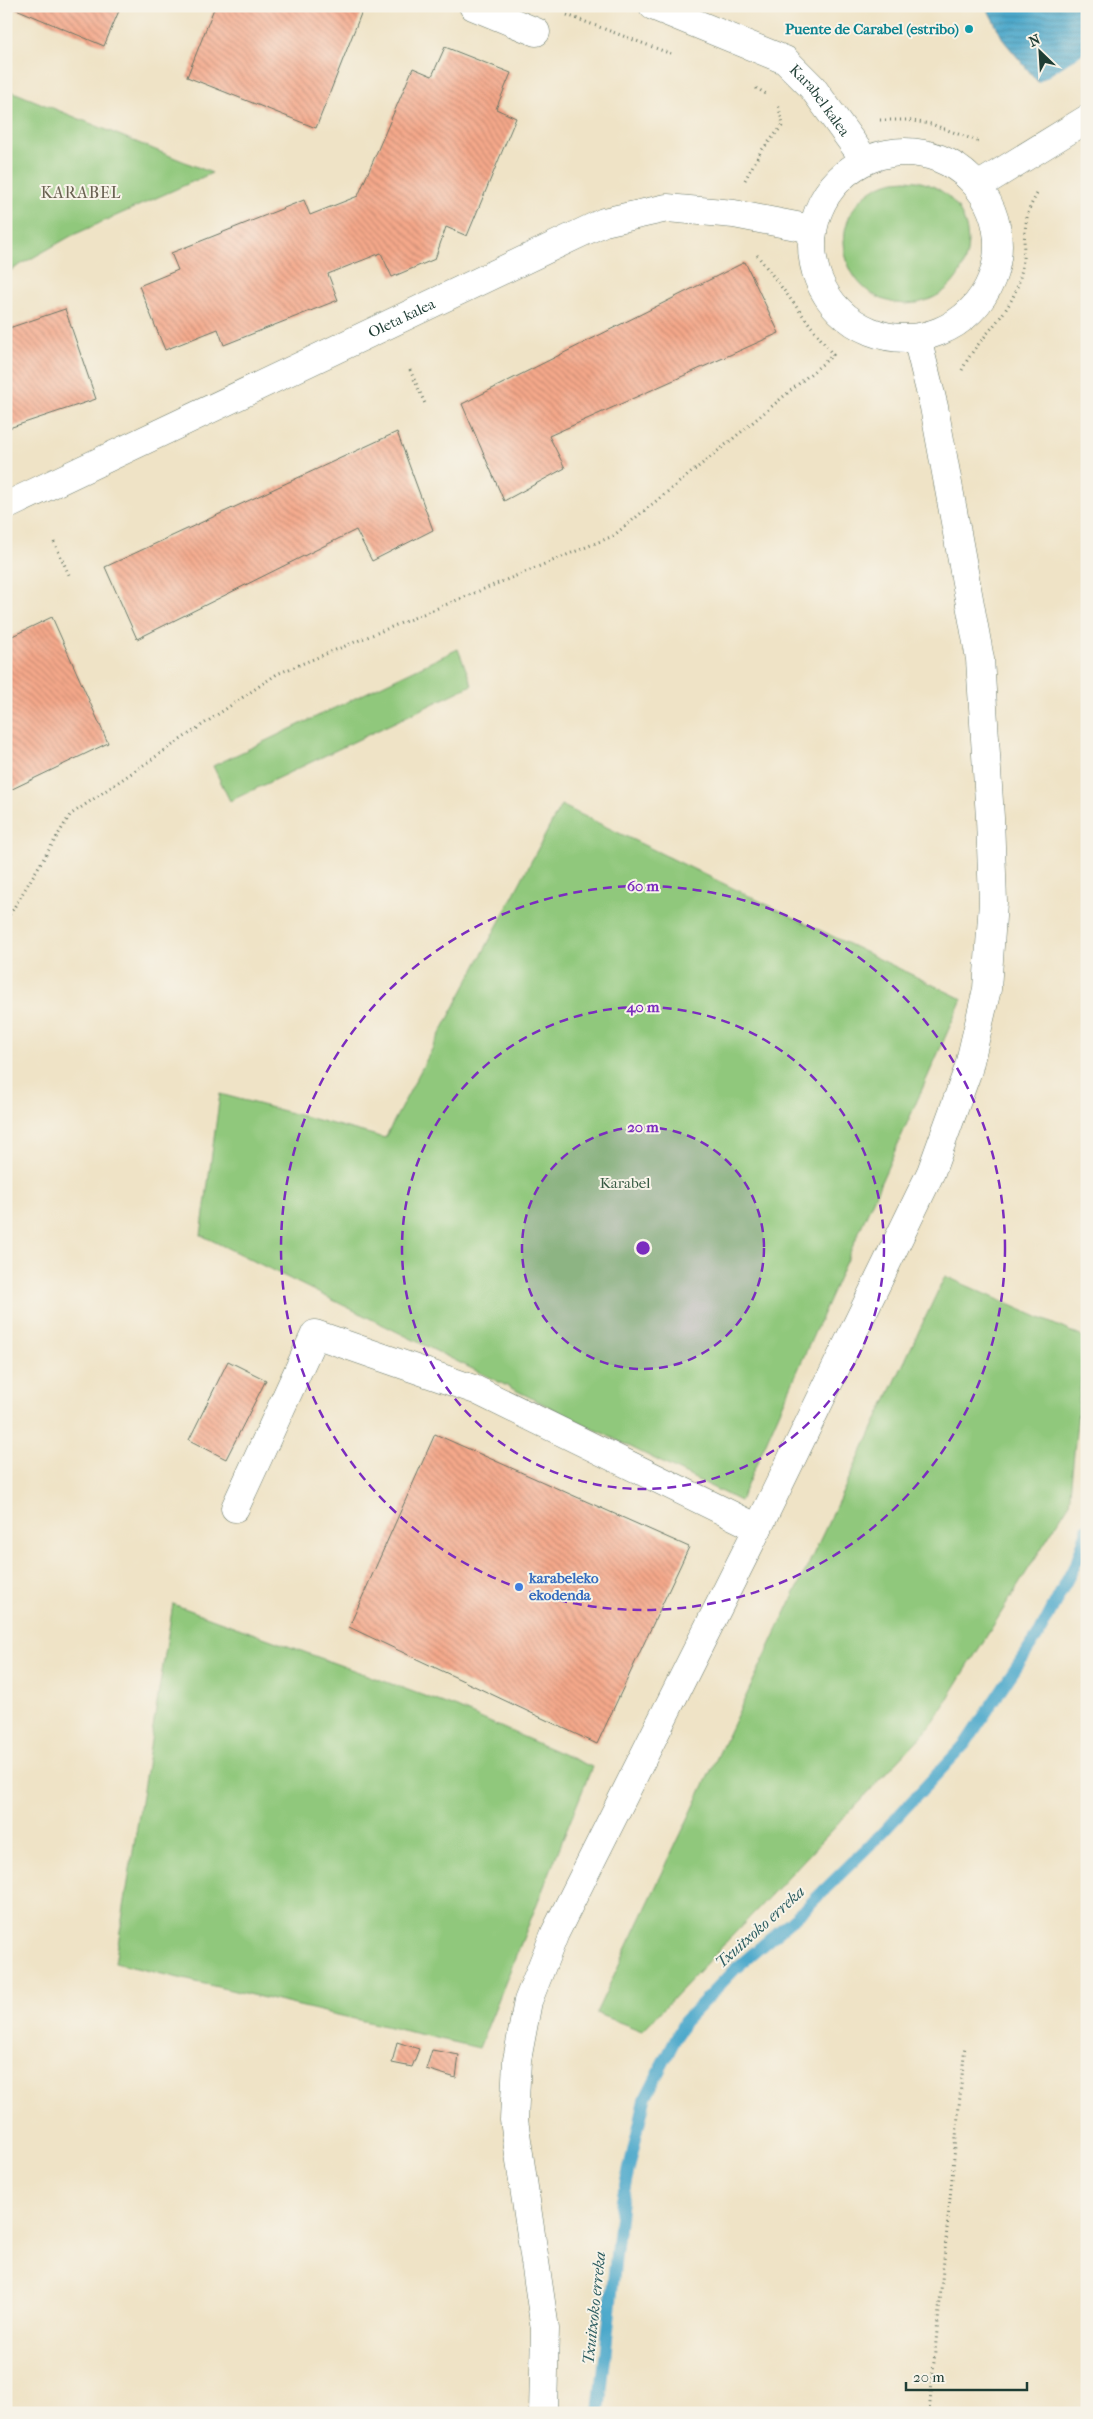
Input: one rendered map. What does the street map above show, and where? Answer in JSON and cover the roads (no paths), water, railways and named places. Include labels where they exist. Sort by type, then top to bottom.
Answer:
[{"type":"street","points":[[472,6],[536,32]]},
{"type":"street","name":"Karabel kalea","points":[[653,6],[785,60],[812,87],[865,160]]},
{"type":"street","points":[[978,186],[1087,119]]},
{"type":"street","points":[[895,152],[926,153],[955,165],[978,186],[992,210],[999,238],[996,266],[986,292],[968,314],[944,329],[917,338],[892,338],[868,331],[846,318],[829,300],[818,278],[812,254],[812,229],[819,207],[830,188],[846,172],[865,160],[895,152]]},
{"type":"street","name":"Oleta kalea","points":[[6,506],[604,222],[667,208],[734,214],[812,229]]},
{"type":"street","points":[[543,2413],[545,2329],[514,2120],[517,2060],[528,2001],[555,1933],[758,1528],[931,1172],[968,1070],[987,989],[993,902],[980,659],[934,407],[917,338]]},
{"type":"street","points":[[234,1508],[315,1334],[476,1390],[758,1528]]},
{"type":"water","points":[[986,6],[1087,6],[1087,141],[1004,41]]},
{"type":"waterway","name":"Txuitxoko erreka","points":[[599,2413],[622,2199],[645,2099],[684,2022],[735,1969],[807,1907],[883,1832],[965,1744],[1040,1632],[1077,1561],[1087,1529]]},
{"type":"place","name":"Puente de Carabel (estribo)","points":[[969,29]]},
{"type":"place","name":"karabeleko ekodenda","points":[[519,1587]]},
{"type":"district","name":"KARABEL","points":[[81,192]]},
{"type":"park label","name":"Karabel","points":[[625,1183]]}]
